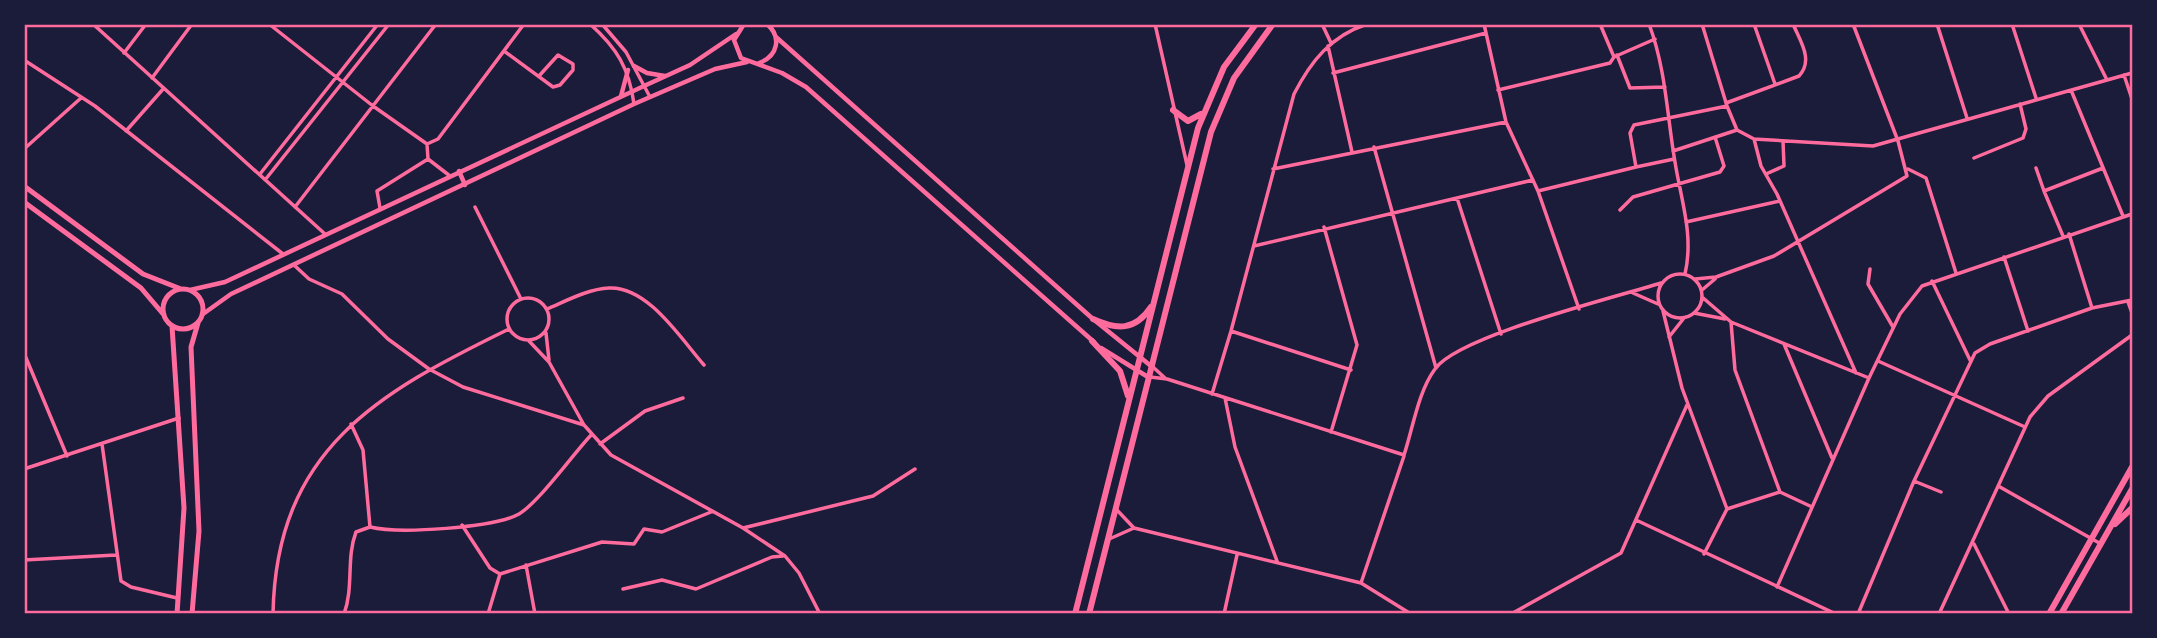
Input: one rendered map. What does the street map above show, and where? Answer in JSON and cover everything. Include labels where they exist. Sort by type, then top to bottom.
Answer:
[{"type":"main road","points":[[1075,614],[1202,113],[1224,67],[1256,24]]},
{"type":"main road","points":[[1089,614],[1195,189],[1220,105],[1247,56],[1273,24]]},
{"type":"main road","points":[[1173,110],[1188,121],[1202,113]]},
{"type":"main road","points":[[24,186],[143,274],[190,290],[201,299],[203,314],[191,347],[199,531],[192,614]]},
{"type":"main road","points":[[24,201],[141,288],[172,326],[183,330],[198,323]]},
{"type":"main road","points":[[164,316],[166,298],[181,289]]},
{"type":"main road","points":[[1093,319],[1115,327],[1129,327],[1142,318],[1154,302]]},
{"type":"main road","points":[[172,326],[184,508],[177,614]]},
{"type":"main road","points":[[1092,341],[1121,372],[1128,402]]},
{"type":"main road","points":[[2049,614],[2133,467]]},
{"type":"main road","points":[[2061,614],[2133,489]]},
{"type":"main road","points":[[2110,528],[2133,508]]},
{"type":"main road","points":[[181,579],[196,579]]},
{"type":"street","points":[[124,53],[146,24]]},
{"type":"street","points":[[152,78],[192,24]]},
{"type":"street","points":[[269,24],[373,106],[427,144]]},
{"type":"street","points":[[259,174],[378,24]]},
{"type":"street","points":[[265,180],[389,24]]},
{"type":"street","points":[[295,207],[436,24]]},
{"type":"street","points":[[427,144],[438,139],[524,24]]},
{"type":"street","points":[[602,24],[619,42],[650,97]]},
{"type":"street","points":[[1154,24],[1187,165]]},
{"type":"street","points":[[1322,24],[1352,152]]},
{"type":"street","points":[[1212,394],[1294,94],[1312,62],[1329,45],[1345,33],[1367,24]]},
{"type":"street","points":[[1484,24],[1506,122],[1538,191],[1578,309]]},
{"type":"street","points":[[1600,24],[1630,88],[1665,87]]},
{"type":"street","points":[[1649,24],[1655,39],[1665,87],[1674,159],[1686,222],[1690,251],[1685,274]]},
{"type":"street","points":[[1702,24],[1737,130],[1754,139],[1850,146],[1898,141],[2036,98],[2133,73]]},
{"type":"street","points":[[1754,24],[1775,85]]},
{"type":"street","points":[[1636,167],[1630,129],[1668,116],[1727,104],[1800,76],[1807,61],[1793,24]]},
{"type":"street","points":[[1695,279],[1716,277],[1753,265],[1797,243],[1902,180],[1907,169],[1853,24]]},
{"type":"street","points":[[1937,24],[1968,118]]},
{"type":"street","points":[[2012,24],[2036,98]]},
{"type":"street","points":[[2079,24],[2107,80]]},
{"type":"street","points":[[93,25],[326,235]]},
{"type":"street","points":[[591,25],[612,44],[628,71],[634,104]]},
{"type":"street","points":[[190,290],[225,282],[690,65],[736,34],[742,25]]},
{"type":"street","points":[[769,26],[776,37],[1093,319],[1167,379]]},
{"type":"street","points":[[1333,73],[1486,33]]},
{"type":"street","points":[[736,34],[737,53],[747,62]]},
{"type":"street","points":[[759,63],[773,54],[776,37]]},
{"type":"street","points":[[1498,90],[1610,63],[1616,56],[1655,39]]},
{"type":"street","points":[[505,51],[539,76],[556,87],[573,70],[573,64],[558,55],[539,76]]},
{"type":"street","points":[[24,61],[126,131],[283,254]]},
{"type":"street","points":[[203,314],[231,294],[634,104],[715,69],[747,62],[759,63],[806,87],[1092,341],[1136,370],[1148,377],[1167,379],[1404,455]]},
{"type":"street","points":[[634,66],[647,73],[666,76]]},
{"type":"street","points":[[621,96],[628,71]]},
{"type":"street","points":[[2124,75],[2133,99]]},
{"type":"street","points":[[126,131],[164,88]]},
{"type":"street","points":[[2071,90],[2123,216]]},
{"type":"street","points":[[24,149],[81,98]]},
{"type":"street","points":[[1974,158],[2023,138],[2026,129],[2021,104]]},
{"type":"street","points":[[1273,169],[1506,122]]},
{"type":"street","points":[[1673,150],[1737,130]]},
{"type":"street","points":[[1620,210],[1633,197],[1679,186],[1723,169],[1715,137]]},
{"type":"street","points":[[1754,139],[1766,174],[1856,373]]},
{"type":"street","points":[[1766,174],[1784,166],[1783,141]]},
{"type":"street","points":[[427,144],[428,159],[450,176]]},
{"type":"street","points":[[1374,147],[1436,368]]},
{"type":"street","points":[[380,208],[377,191],[428,159]]},
{"type":"street","points":[[1538,191],[1674,159]]},
{"type":"street","points":[[2036,168],[2063,236]]},
{"type":"street","points":[[2044,191],[2103,168]]},
{"type":"street","points":[[1907,169],[1926,178],[1956,272]]},
{"type":"street","points":[[459,171],[465,185]]},
{"type":"street","points":[[1254,246],[1324,227],[1533,180]]},
{"type":"street","points":[[1457,198],[1501,334]]},
{"type":"street","points":[[1686,222],[1780,201]]},
{"type":"street","points":[[475,207],[521,299]]},
{"type":"street","points":[[1777,587],[1869,378],[1893,327],[1912,296],[1932,281],[1956,272],[2133,214]]},
{"type":"street","points":[[1324,227],[1357,345],[1331,432]]},
{"type":"street","points":[[2069,234],[2092,308]]},
{"type":"street","points":[[2004,257],[2028,331]]},
{"type":"street","points":[[294,265],[309,279],[342,294],[388,339],[429,369],[463,387],[584,425]]},
{"type":"street","points":[[1870,269],[1868,284],[1893,327]]},
{"type":"street","points":[[1361,583],[1436,368],[1455,353],[1501,334],[1661,283],[1671,275],[1685,274],[1695,279],[1702,290],[1695,313]]},
{"type":"street","points":[[1702,290],[1716,277]]},
{"type":"street","points":[[1932,281],[1970,360]]},
{"type":"street","points":[[1661,283],[1657,297],[1659,305],[1669,316],[1684,318]]},
{"type":"street","points":[[547,309],[600,289],[628,291],[648,304],[704,365]]},
{"type":"street","points":[[1631,293],[1659,305]]},
{"type":"street","points":[[1702,297],[1729,321],[1735,370],[1780,492]]},
{"type":"street","points":[[549,362],[547,309],[536,299],[514,302],[507,315],[509,329],[518,338],[529,341],[549,362],[584,425],[600,444],[639,473],[743,528],[785,556],[799,573],[819,612]]},
{"type":"street","points":[[1858,614],[1914,481],[1970,360],[1982,347],[2092,308],[2130,301],[2133,313]]},
{"type":"street","points":[[1663,311],[1687,405],[1727,509]]},
{"type":"street","points":[[1668,339],[1684,318],[1695,313],[1729,321],[1869,378]]},
{"type":"street","points":[[273,614],[279,562],[299,497],[318,463],[351,424],[398,387],[509,329]]},
{"type":"street","points":[[529,341],[546,331]]},
{"type":"street","points":[[1231,331],[1351,369]]},
{"type":"street","points":[[1939,614],[2000,487],[2025,427],[2048,396],[2133,335]]},
{"type":"street","points":[[1784,344],[1832,459]]},
{"type":"street","points":[[24,353],[67,456]]},
{"type":"street","points":[[1878,361],[2025,427]]},
{"type":"street","points":[[600,444],[645,411],[683,398]]},
{"type":"street","points":[[1225,398],[1235,447],[1277,561]]},
{"type":"street","points":[[1511,614],[1621,553],[1687,405]]},
{"type":"street","points":[[24,469],[178,418]]},
{"type":"street","points":[[351,424],[363,450],[370,527]]},
{"type":"street","points":[[344,614],[349,592],[352,540],[356,532],[370,527],[406,531],[462,525],[506,519],[521,513],[592,434]]},
{"type":"street","points":[[102,444],[116,555],[125,585],[179,598]]},
{"type":"street","points":[[743,528],[873,496],[915,469]]},
{"type":"street","points":[[1914,481],[1941,492]]},
{"type":"street","points":[[2000,487],[2101,544]]},
{"type":"street","points":[[1704,554],[1727,509],[1780,492],[1811,507]]},
{"type":"street","points":[[1114,508],[1134,528],[1361,583],[1411,614]]},
{"type":"street","points":[[500,574],[603,542],[634,544],[644,529],[662,532],[712,512]]},
{"type":"street","points":[[1636,520],[1836,614]]},
{"type":"street","points":[[462,525],[491,568],[500,574]]},
{"type":"street","points":[[1107,540],[1134,528]]},
{"type":"street","points":[[1973,543],[2009,614]]},
{"type":"street","points":[[24,560],[116,555]]},
{"type":"street","points":[[1224,614],[1237,555]]},
{"type":"street","points":[[623,589],[662,580],[696,589],[772,557],[785,556]]},
{"type":"street","points":[[526,565],[534,614]]},
{"type":"street","points":[[488,614],[500,574]]}]
